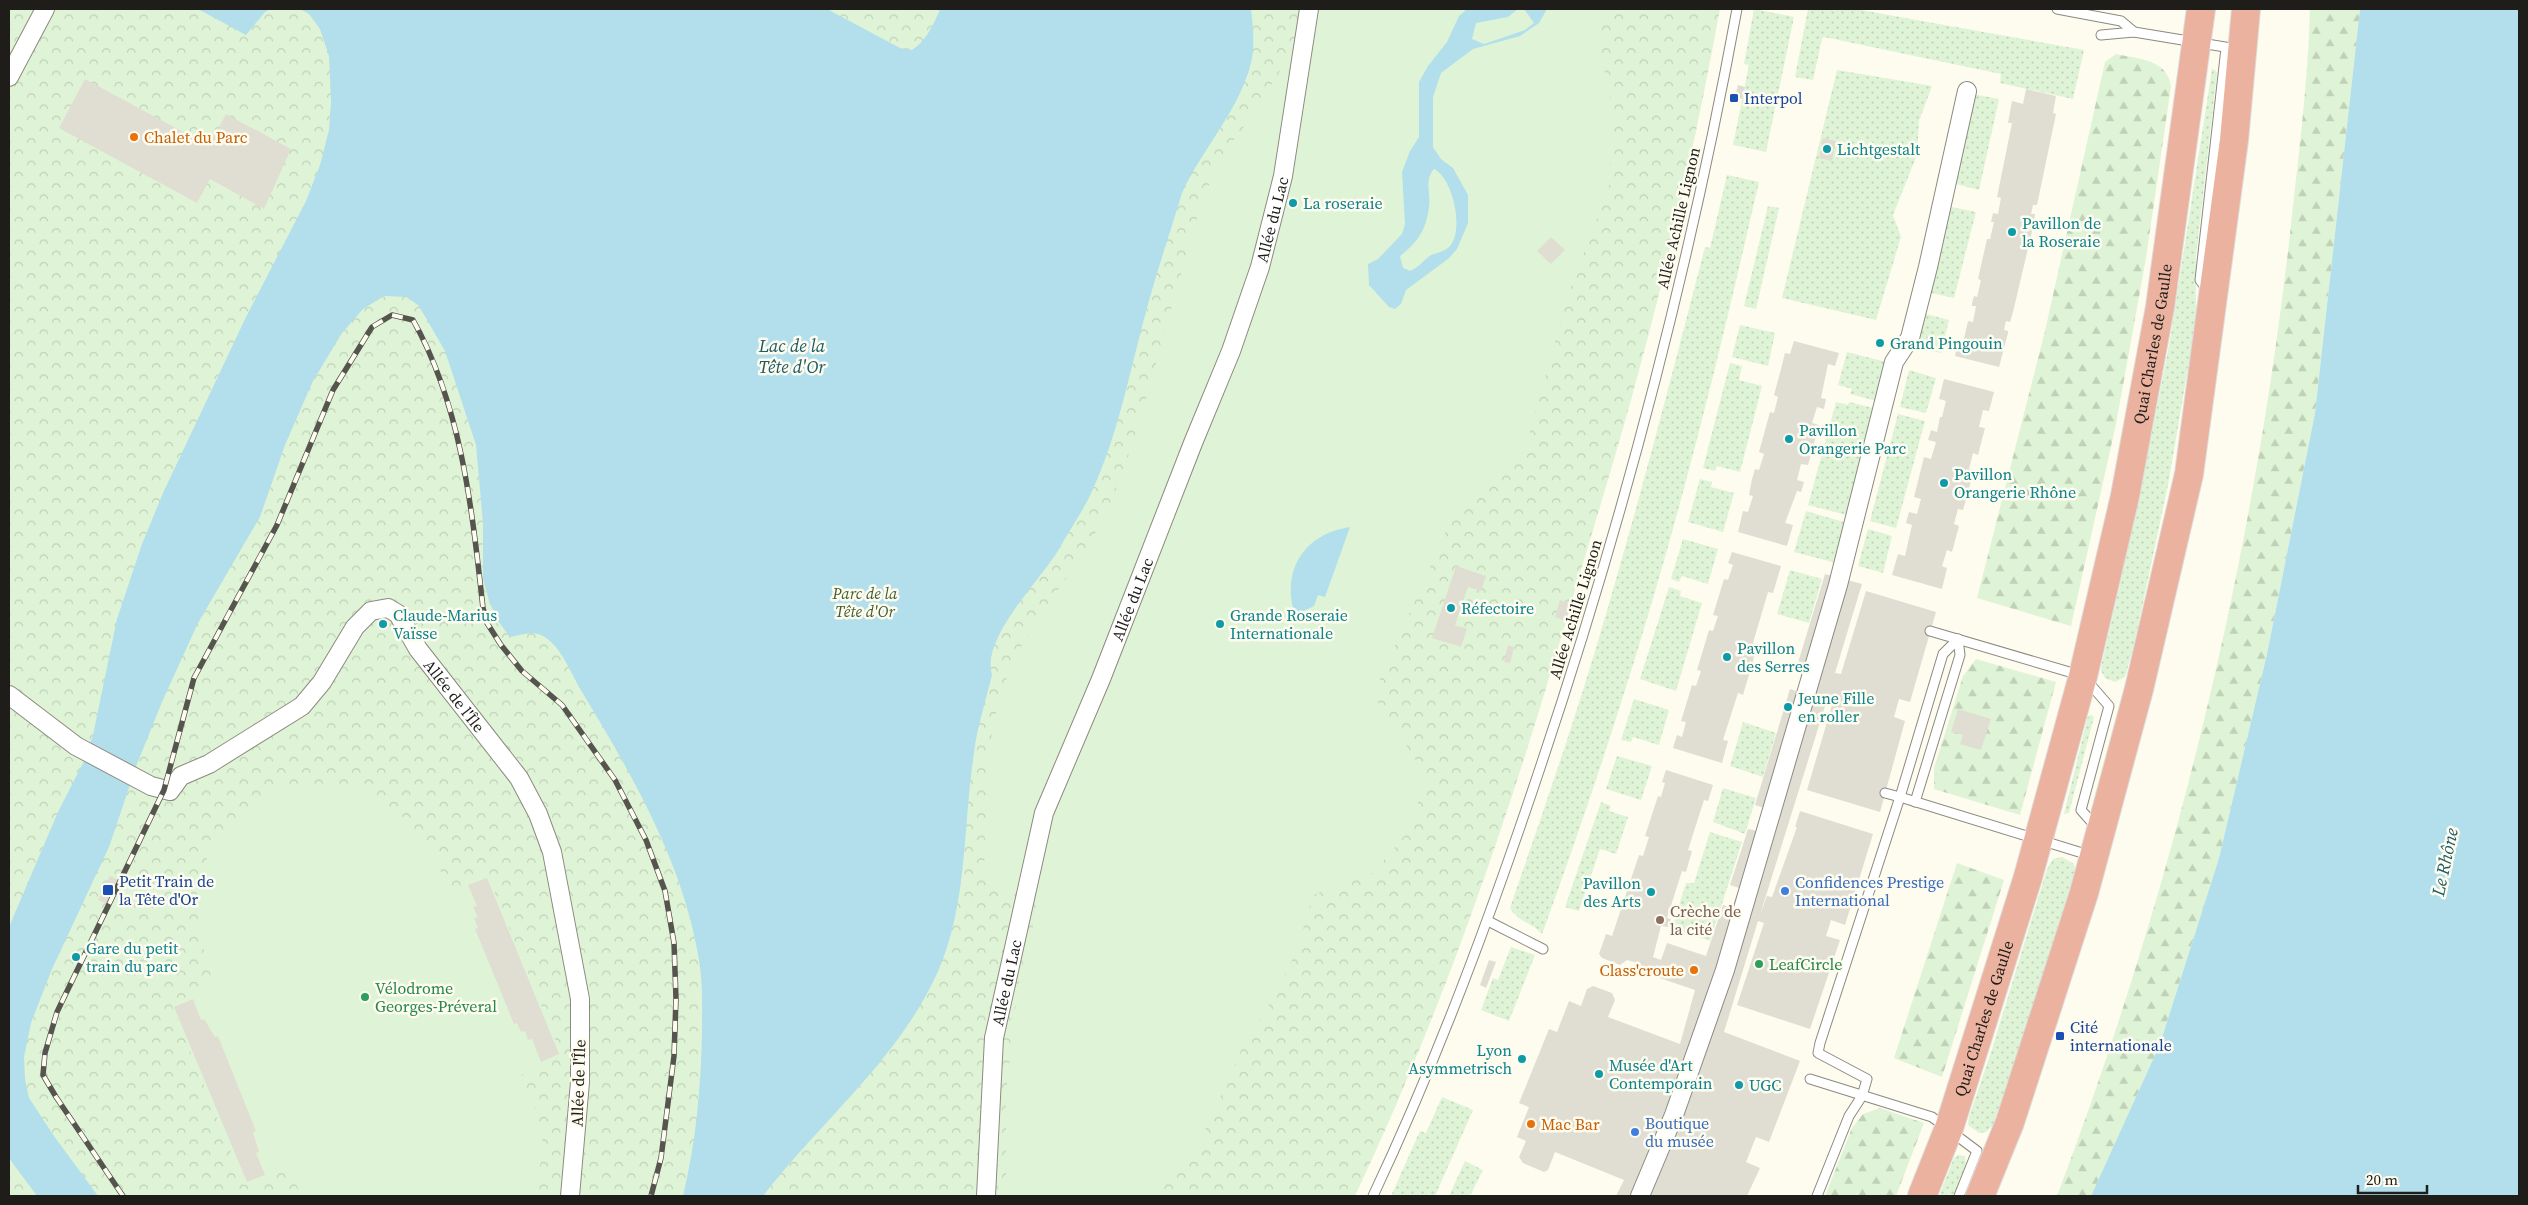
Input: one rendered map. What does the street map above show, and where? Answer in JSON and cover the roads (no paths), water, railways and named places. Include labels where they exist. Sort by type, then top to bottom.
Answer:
[{"type":"main road","name":"Quai Charles de Gaulle","points":[[1922,1196],[1949,1128],[2025,887],[2083,676],[2125,496],[2160,308],[2202,9]]},
{"type":"main road","points":[[1980,1196],[1990,1143],[2042,1028],[2098,844],[2138,689],[2189,474],[2214,299],[2235,48],[2246,9]]},
{"type":"street","points":[[9,77],[45,9]]},
{"type":"street","name":"Allée du Lac","points":[[986,1196],[994,1038],[1044,813],[1101,679],[1192,443],[1231,351],[1260,267],[1283,176],[1309,9]]},
{"type":"street","points":[[1640,1196],[1674,1115],[1725,970],[1838,586],[1894,362],[1910,338],[1967,91]]},
{"type":"street","name":"Allée de l'Île","points":[[9,695],[76,746],[151,786],[170,791],[181,776],[210,764],[302,706],[322,682],[355,627],[371,611],[388,608],[398,614],[418,650],[519,778],[538,814],[552,852],[580,999],[580,1082],[570,1196]]},
{"type":"lane","name":"Allée Achille Lignon","points":[[1374,1196],[1434,1060],[1488,920],[1562,703],[1604,569],[1654,383],[1692,230],[1737,9]]},
{"type":"lane","points":[[2057,9],[2121,21],[2134,32]]},
{"type":"lane","points":[[2101,34],[2134,32],[2235,48]]},
{"type":"lane","points":[[1930,631],[2083,676],[2109,706],[2081,810],[2098,844]]},
{"type":"lane","points":[[1817,1196],[1849,1116],[1862,1096],[1868,1079],[1818,1053],[1820,1043],[1900,797],[1943,654],[1958,639]]},
{"type":"lane","points":[[1916,802],[1960,655],[1958,639]]},
{"type":"lane","points":[[1885,793],[2038,839],[2098,844]]},
{"type":"lane","points":[[1488,920],[1543,949]]},
{"type":"lane","points":[[1810,1080],[1932,1117],[1949,1128],[1990,1143],[1959,1196]]},
{"type":"water","points":[[198,9],[271,9],[265,12],[246,35]]},
{"type":"water","name":"Lac de la Tête d'Or","points":[[300,9],[827,9],[900,48],[912,50],[925,37],[940,9],[1251,9],[1253,50],[1251,63],[1245,81],[1229,114],[1182,193],[1147,307],[1109,449],[1093,489],[1051,562],[1015,609],[995,644],[991,660],[992,675],[975,743],[960,889],[955,917],[939,969],[923,1001],[904,1031],[882,1060],[763,1196],[683,1196],[691,1155],[699,1094],[702,1005],[699,960],[681,888],[668,854],[637,787],[566,661],[556,647],[543,636],[535,633],[510,637],[498,621],[489,601],[483,579],[483,523],[476,445],[445,351],[419,306],[407,297],[384,296],[363,309],[342,333],[313,381],[285,445],[260,517],[198,623],[162,702],[137,764],[109,847],[52,969],[31,1023],[24,1057],[25,1079],[29,1098],[98,1196],[37,1196],[9,1158],[9,927],[58,812],[84,761],[93,735],[117,619],[142,544],[163,493],[246,317],[306,201],[320,165],[329,130],[331,102],[329,56],[320,29],[309,14]]},
{"type":"water","points":[[1467,9],[1518,9],[1508,17],[1476,23],[1472,39],[1484,44],[1525,30],[1534,23],[1524,9],[1547,9],[1539,23],[1520,36],[1473,49],[1441,73],[1433,97],[1433,147],[1441,159],[1453,168],[1468,195],[1468,223],[1457,249],[1448,259],[1406,290],[1401,304],[1395,309],[1389,307],[1369,285],[1368,264],[1378,259],[1402,234],[1405,224],[1402,172],[1410,151],[1419,137],[1419,82],[1428,66],[1447,42],[1459,16]],"holes":[[[1434,169],[1441,174],[1447,183],[1455,205],[1456,229],[1454,239],[1449,247],[1431,255],[1410,271],[1403,268],[1400,256],[1412,246],[1426,222],[1431,173]]]},
{"type":"water","name":"Le Rhône","points":[[2360,9],[2519,9],[2519,1196],[2091,1196],[2160,1044],[2219,858],[2267,654],[2315,413]]},
{"type":"water","points":[[1350,527],[1325,597],[1318,595],[1314,606],[1295,615],[1291,599],[1291,583],[1294,569],[1300,557],[1320,537]]},
{"type":"railway","points":[[123,1196],[43,1075],[45,1053],[57,1012],[164,790],[194,678],[277,525],[333,390],[372,327],[392,315],[413,320],[430,353],[443,388],[454,424],[469,497],[483,608],[487,623],[501,645],[522,671],[562,705],[615,780],[646,840],[665,891],[674,943],[676,999],[674,1056],[661,1158],[651,1196]]},
{"type":"place","name":"Interpol","points":[[1734,98]]},
{"type":"place","name":"Chalet du Parc","points":[[134,137]]},
{"type":"place","name":"Lichtgestalt","points":[[1827,149]]},
{"type":"place","name":"La roseraie","points":[[1293,203]]},
{"type":"place","name":"Pavillon de la Roseraie","points":[[2012,232]]},
{"type":"place","name":"Grand Pingouin","points":[[1880,343]]},
{"type":"place","name":"Pavillon Orangerie Parc","points":[[1789,439]]},
{"type":"place","name":"Pavillon Orangerie Rhône","points":[[1944,483]]},
{"type":"place","name":"Réfectoire","points":[[1451,608]]},
{"type":"place","name":"Claude-Marius Vaïsse","points":[[383,624]]},
{"type":"place","name":"Grande Roseraie Internationale","points":[[1220,624]]},
{"type":"place","name":"Pavillon des Serres","points":[[1727,657]]},
{"type":"place","name":"Jeune Fille en roller","points":[[1788,707]]},
{"type":"place","name":"Petit Train de la Tête d'Or","points":[[108,890]]},
{"type":"place","name":"Confidences Prestige International","points":[[1785,891]]},
{"type":"place","name":"Pavillon des Arts","points":[[1651,892]]},
{"type":"place","name":"Crèche de la cité","points":[[1660,920]]},
{"type":"place","name":"Gare du petit train du parc","points":[[76,957]]},
{"type":"place","name":"LeafCircle","points":[[1759,964]]},
{"type":"place","name":"Class'croute","points":[[1694,970]]},
{"type":"place","name":"Vélodrome Georges-Préveral","points":[[365,997]]},
{"type":"place","name":"Cité internationale","points":[[2060,1036]]},
{"type":"place","name":"Lyon Asymmetrisch","points":[[1522,1059]]},
{"type":"place","name":"Musée d'Art Contemporain","points":[[1599,1074]]},
{"type":"place","name":"UGC","points":[[1739,1085]]},
{"type":"place","name":"Mac Bar","points":[[1531,1124]]},
{"type":"place","name":"Boutique du musée","points":[[1635,1132]]},
{"type":"park label","name":"Parc de la Tête d'Or","points":[[865,602]]}]
